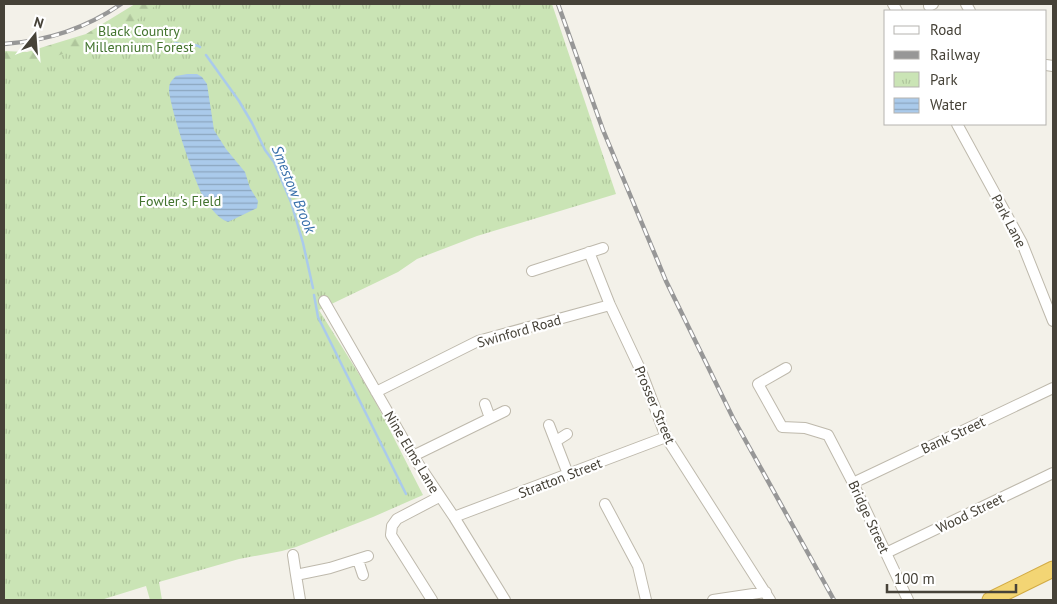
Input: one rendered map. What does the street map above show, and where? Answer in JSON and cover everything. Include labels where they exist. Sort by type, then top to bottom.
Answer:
[{"type":"highway","points":[[990,600],[1053,569]]},
{"type":"street","name":"Park Lane","points":[[958,125],[1022,244],[1053,321]]},
{"type":"street","points":[[532,271],[603,248]]},
{"type":"street","name":"Prosser Street","points":[[589,252],[610,305],[641,371],[666,437],[768,596]]},
{"type":"street","name":"Nine Elms Lane","points":[[324,301],[413,456],[505,600]]},
{"type":"street","name":"Swinford Road","points":[[376,392],[478,341],[610,305]]},
{"type":"street","name":"Bridge Street","points":[[786,368],[758,384],[782,427],[805,428],[828,435],[853,483],[908,600]]},
{"type":"street","name":"Bank Street","points":[[853,483],[1053,388]]},
{"type":"street","points":[[485,404],[490,418]]},
{"type":"street","points":[[413,456],[505,411]]},
{"type":"street","points":[[549,425],[568,474]]},
{"type":"street","points":[[556,441],[567,434]]},
{"type":"street","name":"Stratton Street","points":[[454,518],[666,437]]},
{"type":"street","name":"Wood Street","points":[[886,554],[1053,473]]},
{"type":"street","points":[[432,600],[391,535],[392,526],[397,519],[439,497]]},
{"type":"street","points":[[605,504],[638,566],[646,600]]},
{"type":"street","points":[[293,555],[300,600]]},
{"type":"street","points":[[296,575],[363,558],[363,575]]},
{"type":"street","points":[[713,600],[768,596]]},
{"type":"green space","name":"Black Country Millennium Forest","points":[[135,4],[273,4],[4,92],[4,51],[27,52],[86,34]]},
{"type":"green space","name":"Fowler's Field","points":[[158,4],[552,4],[616,194],[477,236],[417,259],[398,272],[319,310],[372,395],[423,495],[296,547],[239,559],[159,582],[162,600],[150,600],[146,586],[101,600],[4,600],[4,59],[38,62],[112,38]]},
{"type":"water","points":[[197,74],[207,84],[214,130],[226,149],[245,172],[250,188],[258,201],[257,208],[228,222],[216,214],[202,194],[177,125],[170,97],[170,83],[176,76]]},
{"type":"waterway","name":"Smestow Brook","points":[[175,43],[200,47]]},
{"type":"waterway","name":"Smestow Brook","points":[[206,55],[239,101],[265,150],[274,162],[291,202],[313,288]]},
{"type":"waterway","name":"Smestow Brook","points":[[314,295],[318,317],[406,494]]},
{"type":"railway","points":[[4,44],[35,40],[65,32],[94,20],[121,4]]},
{"type":"railway","points":[[558,4],[603,130],[666,281],[733,418],[834,600]]}]
